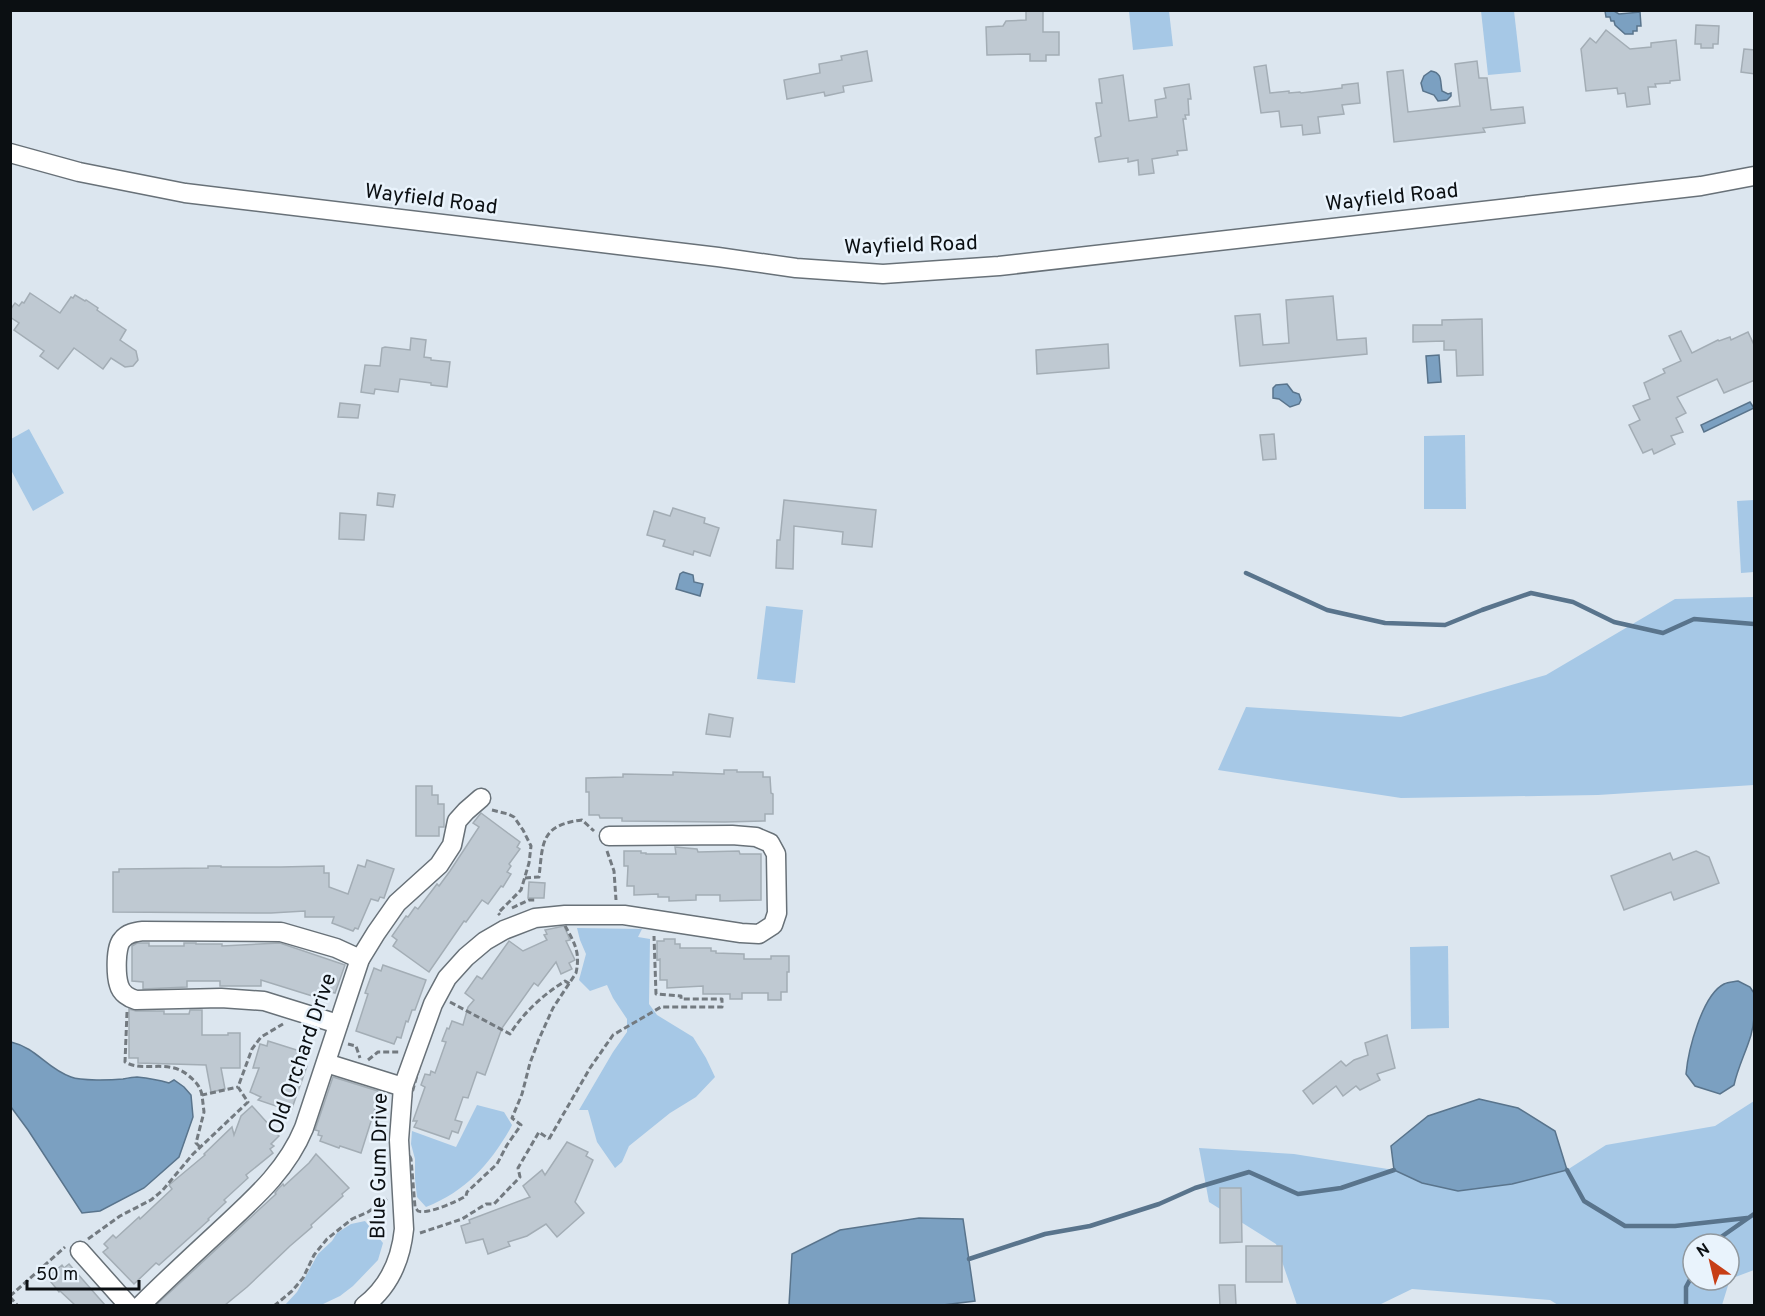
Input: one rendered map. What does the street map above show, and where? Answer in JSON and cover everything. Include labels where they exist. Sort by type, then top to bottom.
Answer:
[{"type":"street","name":"Wayfield Road","points":[[10,153],[79,172],[185,193],[718,256],[796,268],[883,274],[1008,265],[1751,179]]},
{"type":"street","name":"Old Orchard Drive","points":[[140,1305],[275,1177],[301,1137],[360,959],[397,903],[439,865],[452,845],[457,821],[466,811],[483,803]]},
{"type":"street","name":"Blue Gum Drive","points":[[364,1305],[374,1298],[391,1275],[403,1242],[399,1140],[403,1087],[433,1004],[447,978],[466,957],[485,941],[504,930],[535,918],[620,908],[741,933],[759,934],[773,925],[777,913],[776,854],[770,843],[756,837],[732,835],[604,841]]},
{"type":"street","points":[[338,1024],[264,1001],[221,998],[136,1000],[129,998],[119,986],[117,949],[121,940],[131,933],[143,931],[281,932],[336,948],[360,959]]},
{"type":"street","points":[[326,1063],[403,1087]]},
{"type":"street","points":[[79,1246],[129,1305]]},
{"type":"path","points":[[483,803],[514,817],[531,846],[531,856],[521,890],[498,913],[502,917]]},
{"type":"path","points":[[525,878],[538,877],[543,841],[553,830],[582,820],[604,841],[614,871],[620,908]]},
{"type":"path","points":[[549,922],[563,922],[578,952],[576,973],[554,1008],[530,1062],[522,1094],[512,1118],[520,1125],[497,1164],[462,1198],[424,1212],[418,1211],[415,1207],[411,1159],[406,1148],[409,1104],[432,1021],[443,998],[455,977],[471,960],[497,940],[521,930],[549,922]]},
{"type":"path","points":[[414,1236],[462,1219],[486,1204],[494,1204],[520,1177],[518,1168],[539,1132],[549,1139],[594,1062],[613,1035],[661,1007],[722,1007],[722,999],[681,999],[681,996],[656,994],[653,928]]},
{"type":"path","points":[[443,998],[510,1034],[518,1021],[542,997],[565,981],[570,984]]},
{"type":"path","points":[[127,1006],[125,1062],[133,1066],[170,1067],[184,1071],[197,1083],[202,1095],[204,1112],[196,1143],[200,1147]]},
{"type":"path","points":[[238,1088],[252,1049],[261,1037],[286,1022]]},
{"type":"path","points":[[340,1043],[356,1046],[360,1058],[365,1062],[372,1059],[378,1052],[401,1052],[402,1056]]},
{"type":"path","points":[[202,1095],[238,1088]]},
{"type":"path","points":[[18,1305],[10,1297],[68,1244],[79,1246],[120,1216],[151,1200],[162,1191],[193,1154],[248,1102],[238,1088]]},
{"type":"path","points":[[274,1305],[292,1291],[303,1278],[314,1255],[327,1239],[352,1219],[368,1212],[392,1196]]},
{"type":"shaded area","points":[[1129,11],[1169,11],[1173,46],[1133,50]]},
{"type":"shaded area","points":[[1481,11],[1514,11],[1521,72],[1488,75]]},
{"type":"shaded area","points":[[1605,11],[1614,11],[1619,14],[1640,12],[1641,26],[1637,26],[1637,31],[1633,31],[1633,34],[1625,34],[1615,25],[1614,21],[1611,21],[1610,17],[1606,17]]},
{"type":"shaded area","points":[[1431,71],[1438,74],[1442,91],[1451,93],[1447,100],[1438,101],[1434,95],[1423,91],[1421,83],[1424,76]]},
{"type":"shaded area","points":[[1439,355],[1441,382],[1428,383],[1426,356]]},
{"type":"shaded area","points":[[1287,384],[1293,392],[1299,394],[1301,400],[1299,404],[1290,407],[1279,399],[1273,398],[1273,388],[1276,385]]},
{"type":"shaded area","points":[[1750,402],[1754,408],[1704,432],[1701,425]]},
{"type":"shaded area","points":[[29,429],[64,493],[33,511],[11,470],[11,439]]},
{"type":"shaded area","points":[[1465,435],[1466,509],[1424,509],[1424,436]]},
{"type":"shaded area","points":[[1754,500],[1754,572],[1741,573],[1737,501]]},
{"type":"shaded area","points":[[683,572],[693,575],[694,582],[703,584],[700,596],[676,589],[680,574]]},
{"type":"shaded area","points":[[1754,597],[1754,785],[1598,795],[1401,798],[1218,770],[1246,707],[1401,717],[1546,675],[1675,599]]},
{"type":"shaded area","points":[[766,606],[803,610],[795,683],[757,679]]},
{"type":"shaded area","points":[[577,928],[642,929],[638,937],[650,939],[649,1004],[657,1015],[693,1037],[715,1077],[696,1097],[670,1113],[629,1146],[622,1162],[615,1168],[597,1142],[588,1110],[579,1110],[627,1032],[627,1019],[607,985],[590,991],[579,980],[586,954]]},
{"type":"shaded area","points":[[1448,946],[1449,1028],[1411,1029],[1410,947]]},
{"type":"shaded area","points":[[1738,981],[1750,987],[1754,993],[1753,1024],[1734,1085],[1720,1094],[1695,1086],[1686,1074],[1687,1064],[1693,1038],[1709,999],[1724,984]]},
{"type":"shaded area","points":[[11,1042],[28,1049],[55,1069],[76,1078],[104,1080],[137,1077],[169,1083],[174,1080],[191,1095],[193,1117],[179,1157],[144,1188],[100,1211],[82,1213],[11,1107]]},
{"type":"shaded area","points":[[1479,1099],[1518,1108],[1555,1131],[1567,1170],[1512,1184],[1458,1191],[1422,1183],[1394,1170],[1391,1146],[1428,1116]]},
{"type":"shaded area","points":[[1754,1101],[1754,1270],[1741,1275],[1741,1232],[1681,1232],[1681,1292],[1726,1292],[1722,1305],[1558,1305],[1550,1300],[1412,1289],[1379,1305],[1297,1305],[1276,1244],[1209,1202],[1199,1148],[1294,1154],[1394,1170],[1422,1183],[1458,1191],[1512,1184],[1567,1170],[1606,1145],[1715,1126]]},
{"type":"shaded area","points":[[477,1105],[504,1112],[512,1125],[510,1129],[494,1154],[475,1176],[453,1193],[426,1207],[417,1197],[415,1159],[411,1144],[412,1131],[456,1147]]},
{"type":"shaded area","points":[[919,1218],[963,1219],[975,1301],[935,1306],[789,1305],[792,1254],[840,1230]]},
{"type":"shaded area","points":[[365,1221],[383,1243],[378,1260],[340,1296],[321,1305],[285,1305],[297,1292],[318,1254],[337,1233],[351,1224]]},
{"type":"building","points":[[1026,10],[1043,10],[1043,32],[1059,32],[1059,55],[1046,55],[1046,61],[1030,61],[1030,54],[987,55],[986,27],[1003,26],[1006,21],[1026,20]]},
{"type":"building","points":[[1696,25],[1719,26],[1718,44],[1713,44],[1713,48],[1701,48],[1701,44],[1695,44]]},
{"type":"building","points":[[1606,30],[1630,49],[1651,47],[1651,43],[1676,40],[1680,80],[1648,87],[1650,104],[1627,107],[1625,93],[1618,94],[1617,88],[1586,91],[1581,49],[1590,38],[1596,43]]},
{"type":"building","points":[[1744,49],[1755,50],[1755,74],[1741,72]]},
{"type":"building","points":[[867,51],[872,81],[843,86],[844,92],[825,96],[824,92],[787,99],[784,80],[820,73],[819,64],[842,60],[841,56]]},
{"type":"building","points":[[1477,61],[1479,78],[1487,78],[1491,110],[1523,107],[1525,123],[1483,128],[1485,132],[1394,142],[1387,72],[1403,70],[1408,112],[1460,106],[1455,64]]},
{"type":"building","points":[[1266,65],[1270,93],[1289,91],[1289,93],[1301,93],[1342,88],[1342,85],[1358,83],[1360,103],[1342,105],[1344,114],[1318,117],[1320,133],[1303,135],[1302,125],[1281,127],[1279,111],[1261,113],[1254,67]]},
{"type":"building","points":[[1123,75],[1129,121],[1157,117],[1155,100],[1166,98],[1164,88],[1189,84],[1191,99],[1188,99],[1189,115],[1185,115],[1186,119],[1183,119],[1187,150],[1177,151],[1178,155],[1152,159],[1154,173],[1139,175],[1138,160],[1128,162],[1128,158],[1099,162],[1095,138],[1101,136],[1096,103],[1102,103],[1099,79]]},
{"type":"building","points":[[30,293],[60,313],[75,295],[86,300],[126,330],[120,340],[136,351],[138,360],[133,366],[125,367],[111,358],[103,369],[74,348],[58,369],[40,356],[44,351],[14,330],[19,323],[10,317],[10,310],[15,303],[19,306],[22,302],[24,303]]},
{"type":"building","points":[[1333,296],[1337,340],[1366,338],[1367,354],[1240,366],[1235,316],[1260,314],[1263,345],[1289,343],[1286,300]]},
{"type":"building","points":[[1482,319],[1483,375],[1457,376],[1456,350],[1444,350],[1444,341],[1413,342],[1413,325],[1442,325],[1442,320]]},
{"type":"building","points":[[1681,331],[1692,353],[1718,340],[1730,337],[1731,340],[1748,332],[1755,347],[1755,380],[1724,393],[1717,379],[1677,397],[1686,413],[1676,418],[1683,432],[1671,436],[1675,444],[1654,454],[1652,449],[1643,453],[1629,425],[1640,420],[1633,406],[1650,399],[1644,383],[1665,373],[1663,369],[1681,361],[1669,336]]},
{"type":"building","points":[[411,338],[426,340],[424,357],[450,362],[447,387],[400,379],[398,392],[375,389],[374,394],[361,392],[365,365],[380,366],[382,348],[385,347],[410,350]]},
{"type":"building","points":[[1108,344],[1109,368],[1037,374],[1036,350]]},
{"type":"building","points":[[340,403],[360,405],[358,418],[338,417]]},
{"type":"building","points":[[1274,434],[1276,459],[1263,460],[1260,435]]},
{"type":"building","points":[[378,493],[395,495],[393,507],[377,505]]},
{"type":"building","points":[[784,500],[876,510],[872,547],[842,544],[843,532],[794,526],[793,569],[776,568],[777,540],[780,540]]},
{"type":"building","points":[[673,508],[705,518],[704,523],[719,528],[710,556],[694,551],[693,555],[663,546],[665,540],[647,535],[654,511],[670,516]]},
{"type":"building","points":[[340,513],[366,515],[364,540],[339,539]]},
{"type":"building","points":[[709,714],[733,718],[730,737],[706,734]]},
{"type":"building","points":[[724,770],[763,772],[763,777],[770,777],[773,814],[765,814],[765,821],[725,822],[622,821],[622,818],[600,818],[599,815],[589,815],[589,792],[586,792],[586,778],[623,777],[623,774],[673,775],[673,772],[724,774]]},
{"type":"building","points":[[416,786],[432,786],[432,795],[438,795],[438,804],[444,804],[444,827],[439,827],[439,836],[416,836]]},
{"type":"building","points":[[481,813],[520,842],[517,847],[520,849],[509,864],[511,866],[507,872],[511,874],[503,887],[501,886],[488,904],[482,900],[466,922],[464,921],[429,972],[393,946],[397,940],[392,936],[406,916],[408,917],[415,907],[418,909],[450,871],[479,827],[473,823]]},
{"type":"building","points":[[675,847],[697,849],[698,852],[739,851],[740,854],[761,854],[761,900],[720,901],[720,895],[696,895],[696,900],[669,901],[669,897],[658,897],[658,894],[634,895],[634,886],[627,886],[628,866],[624,866],[624,851],[676,854]]},
{"type":"building","points":[[1696,851],[1709,857],[1719,883],[1674,900],[1671,892],[1624,910],[1611,876],[1670,853],[1673,860]]},
{"type":"building","points":[[367,860],[394,869],[384,898],[380,897],[378,901],[371,899],[358,929],[355,928],[353,931],[332,923],[334,917],[305,917],[305,911],[271,913],[113,912],[113,872],[119,872],[119,869],[324,866],[324,873],[329,873],[329,887],[348,894],[358,865],[365,867]]},
{"type":"building","points":[[529,882],[545,883],[544,898],[528,898]]},
{"type":"building","points":[[564,926],[570,940],[566,941],[575,960],[569,963],[572,969],[561,974],[556,962],[538,986],[534,983],[502,1028],[485,1075],[477,1072],[468,1098],[463,1097],[455,1120],[462,1122],[458,1133],[452,1131],[449,1139],[414,1127],[417,1121],[413,1121],[425,1087],[421,1085],[425,1074],[430,1075],[431,1071],[435,1073],[446,1042],[442,1041],[452,1021],[463,1025],[468,1007],[474,1000],[465,993],[477,976],[482,979],[509,941],[523,951],[547,940],[544,935],[547,934],[545,930]]},
{"type":"building","points":[[664,939],[675,939],[675,944],[680,944],[680,948],[711,948],[711,951],[716,951],[716,953],[744,954],[744,959],[789,956],[787,992],[781,992],[781,1000],[768,1000],[768,993],[742,993],[742,999],[730,999],[730,994],[703,994],[703,986],[667,988],[667,980],[660,980],[660,959],[657,960],[657,941],[664,941]]},
{"type":"building","points":[[137,943],[149,943],[149,946],[184,946],[184,943],[196,943],[222,944],[222,946],[280,943],[345,965],[335,993],[327,991],[322,999],[261,980],[261,986],[220,986],[220,981],[187,981],[187,987],[143,989],[143,982],[132,981],[132,946]]},
{"type":"building","points":[[383,965],[426,980],[415,1010],[412,1010],[408,1022],[406,1021],[401,1038],[397,1037],[394,1044],[356,1031],[374,968],[381,971]]},
{"type":"building","points":[[129,1009],[164,1011],[164,1014],[189,1014],[190,1010],[202,1010],[202,1035],[240,1033],[240,1068],[221,1068],[225,1089],[211,1092],[206,1065],[138,1063],[138,1058],[129,1058]]},
{"type":"building","points":[[1387,1035],[1395,1068],[1377,1074],[1380,1080],[1360,1090],[1356,1086],[1343,1096],[1336,1086],[1313,1104],[1303,1091],[1341,1061],[1346,1066],[1368,1055],[1365,1043]]},
{"type":"building","points":[[268,1041],[303,1052],[301,1059],[306,1061],[307,1066],[291,1111],[258,1100],[261,1097],[250,1092],[259,1068],[253,1068],[260,1044],[267,1046]]},
{"type":"building","points":[[333,1077],[378,1091],[376,1096],[379,1096],[361,1153],[320,1141],[322,1136],[318,1135],[319,1131],[315,1130]]},
{"type":"building","points":[[252,1106],[279,1136],[271,1144],[274,1146],[270,1149],[273,1153],[246,1175],[248,1178],[224,1200],[226,1202],[209,1220],[134,1284],[103,1252],[108,1248],[104,1244],[113,1235],[116,1238],[139,1217],[140,1219],[172,1189],[169,1185],[205,1155],[232,1127],[234,1135],[241,1116]]},
{"type":"building","points":[[567,1142],[588,1152],[586,1156],[593,1160],[575,1202],[584,1213],[557,1237],[546,1224],[527,1236],[508,1242],[510,1246],[488,1254],[483,1239],[466,1243],[461,1226],[470,1223],[469,1220],[530,1197],[523,1186],[542,1170],[545,1175]]},
{"type":"building","points":[[316,1154],[349,1188],[311,1225],[312,1227],[225,1305],[156,1305],[276,1194],[283,1184],[284,1186],[309,1163]]},
{"type":"building","points":[[1220,1188],[1241,1188],[1242,1242],[1220,1243]]},
{"type":"building","points":[[1246,1246],[1282,1246],[1282,1282],[1246,1282]]},
{"type":"building","points":[[69,1264],[105,1305],[75,1305],[59,1292],[51,1282],[54,1279],[50,1275],[62,1265],[64,1268]]},
{"type":"building","points":[[1219,1285],[1235,1285],[1236,1305],[1220,1305]]},
{"type":"waterway","points":[[1246,573],[1327,610],[1385,623],[1445,625],[1531,593],[1573,602],[1614,622],[1663,633],[1694,619],[1754,624]]},
{"type":"waterway","points":[[969,1259],[1045,1234],[1090,1226],[1159,1204],[1195,1188],[1249,1172],[1298,1194],[1341,1188],[1394,1170]]},
{"type":"waterway","points":[[1567,1170],[1584,1201],[1625,1226],[1675,1226],[1747,1218]]},
{"type":"waterway","points":[[1728,1232],[1754,1214]]},
{"type":"waterway","points":[[1686,1292],[1686,1306]]}]
